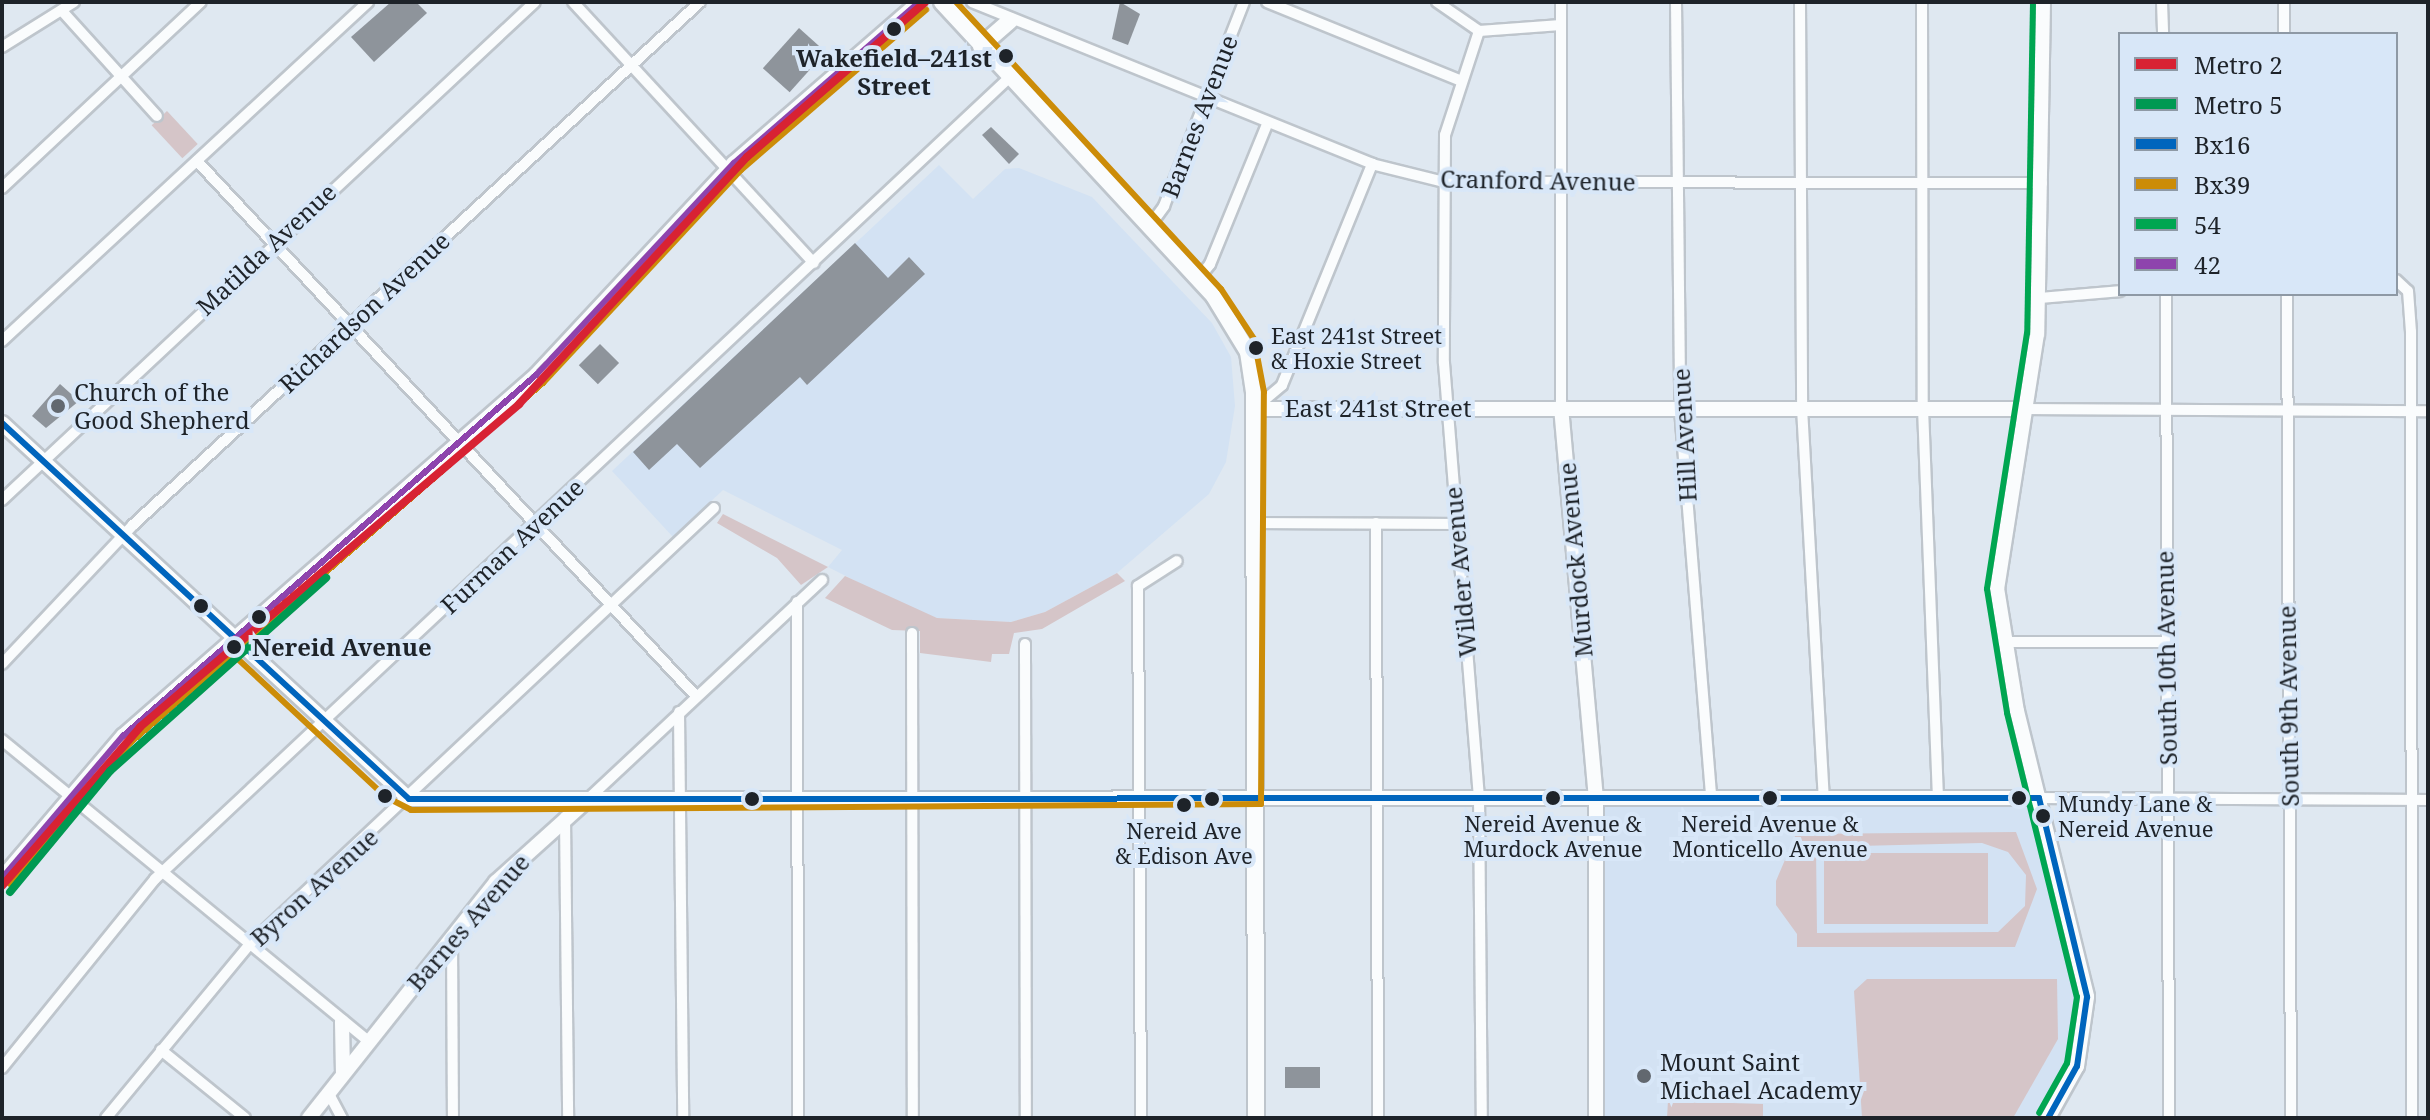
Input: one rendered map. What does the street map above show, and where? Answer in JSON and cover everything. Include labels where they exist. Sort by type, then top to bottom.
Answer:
[{"type":"main road","name":"East 241st Street","points":[[942,2],[1198,279],[1241,335],[1254,409]]},
{"type":"main road","points":[[981,46],[1010,21]]},
{"type":"main road","points":[[1254,409],[1256,1118]]},
{"type":"street","points":[[2,47],[63,12],[74,2]]},
{"type":"street","points":[[2,188],[201,2]]},
{"type":"street","points":[[2,341],[368,2]]},
{"type":"street","name":"Matilda Avenue","points":[[2,500],[40,459],[535,2]]},
{"type":"street","points":[[573,2],[814,263]]},
{"type":"street","name":"Richardson Avenue","points":[[2,664],[122,536],[700,2]]},
{"type":"street","points":[[2,878],[66,798],[123,736],[459,443],[579,333],[727,170],[919,2]]},
{"type":"street","name":"Cranford Avenue","points":[[972,2],[1010,21],[1372,164],[1444,182],[2042,183]]},
{"type":"street","name":"Barnes Avenue","points":[[1149,227],[1164,206],[1244,2]]},
{"type":"street","points":[[1267,2],[1462,81]]},
{"type":"street","points":[[1437,2],[1479,31],[1561,25]]},
{"type":"street","name":"Murdock Avenue","points":[[1561,2],[1561,407],[1596,797],[1596,1118]]},
{"type":"street","name":"Hill Avenue","points":[[1676,2],[1680,409],[1711,796]]},
{"type":"street","points":[[1800,2],[1802,408],[1824,796]]},
{"type":"street","points":[[1922,2],[1923,408],[1938,796]]},
{"type":"street","points":[[2043,2],[2039,298],[2025,409],[1999,567],[2002,642],[2087,997],[2077,1066],[2048,1118]]},
{"type":"street","points":[[2162,2],[2163,32]]},
{"type":"street","points":[[2284,2],[2284,32]]},
{"type":"street","points":[[63,12],[157,116]]},
{"type":"street","name":"Wilder Avenue","points":[[1479,31],[1445,135],[1444,182],[1446,408],[1479,796],[1482,1118]]},
{"type":"street","name":"Furman Avenue","points":[[2,1068],[160,874],[1010,77]]},
{"type":"street","points":[[1198,279],[1210,264],[1268,122]]},
{"type":"street","points":[[197,161],[695,695]]},
{"type":"street","points":[[1254,409],[1282,385],[1372,164]]},
{"type":"street","points":[[2400,284],[2411,332],[2409,412],[2415,800],[2412,1118]]},
{"type":"street","points":[[2039,298],[2118,291]]},
{"type":"street","name":"South 10th Avenue","points":[[2166,296],[2169,1118]]},
{"type":"street","name":"South 9th Avenue","points":[[2287,296],[2291,1118]]},
{"type":"street","name":"East 241st Street","points":[[1254,409],[2025,409]]},
{"type":"street","points":[[2025,409],[2287,413],[2428,411]]},
{"type":"street","points":[[2,423],[322,724],[409,799],[1938,796],[2428,800]]},
{"type":"street","name":"Byron Avenue","points":[[106,1118],[249,945],[409,799],[714,508]]},
{"type":"street","points":[[1254,523],[1456,524]]},
{"type":"street","points":[[1376,523],[1378,1118]]},
{"type":"street","points":[[1141,1118],[1138,586],[1177,561]]},
{"type":"street","name":"Barnes Avenue","points":[[309,1118],[496,882],[822,580]]},
{"type":"street","points":[[797,602],[798,1118]]},
{"type":"street","points":[[912,633],[913,1118]]},
{"type":"street","points":[[2002,642],[2165,642]]},
{"type":"street","points":[[1025,644],[1026,1118]]},
{"type":"street","points":[[679,712],[683,1118]]},
{"type":"street","points":[[2,740],[66,798],[368,1041]]},
{"type":"street","points":[[565,817],[568,1118]]},
{"type":"street","points":[[452,935],[453,1118]]},
{"type":"street","points":[[342,1022],[343,1073]]},
{"type":"street","points":[[161,1050],[245,1118]]},
{"type":"street","points":[[328,1092],[342,1118]]},
{"type":"shaded area","points":[[167,111],[198,144],[182,158],[152,125]]},
{"type":"shaded area","points":[[939,165],[973,199],[1005,169],[1019,168],[1092,197],[1212,323],[1231,357],[1235,406],[1226,462],[1209,494],[1117,573],[1045,612],[1011,622],[937,618],[903,605],[828,567],[842,550],[723,490],[673,537],[612,471]]},
{"type":"shaded area","points":[[723,514],[828,567],[801,585],[777,558],[717,523]]},
{"type":"shaded area","points":[[1117,573],[1125,581],[1042,629],[1014,633],[1009,654],[992,654],[991,662],[920,653],[920,631],[892,630],[825,598],[845,576],[937,618],[1011,622],[1045,612]]},
{"type":"shaded area","points":[[2033,804],[2083,988],[2075,1059],[2042,1118],[1603,1118],[1602,806]]},
{"type":"shaded area","points":[[2016,832],[2037,889],[2015,947],[1797,947],[1797,934],[1776,905],[1776,881],[1796,834]],"holes":[[[1982,843],[2008,852],[2026,875],[2025,906],[1998,932],[1817,933],[1816,847]]]},
{"type":"shaded area","points":[[1824,853],[1988,853],[1988,924],[1824,924]]},
{"type":"shaded area","points":[[1867,979],[2057,979],[2058,1039],[2013,1118],[1862,1118],[1854,991]]},
{"type":"shaded area","points":[[1668,1101],[1763,1104],[1763,1118],[1667,1118]]},
{"type":"building","points":[[391,2],[416,2],[427,13],[374,62],[351,37]]},
{"type":"building","points":[[1120,2],[1140,14],[1128,45],[1112,39]]},
{"type":"building","points":[[799,28],[826,52],[790,92],[763,68]]},
{"type":"building","points":[[991,127],[1019,154],[1009,164],[982,135]]},
{"type":"building","points":[[855,243],[888,278],[909,257],[925,274],[807,385],[800,377],[700,468],[677,444],[649,470],[633,452]]},
{"type":"building","points":[[600,344],[619,363],[598,384],[579,365]]},
{"type":"building","name":"Church of the Good Shepherd","points":[[60,384],[79,401],[46,428],[32,416]]},
{"type":"building","points":[[1285,1067],[1320,1067],[1320,1088],[1285,1088]]},
{"type":"railway","points":[[2,877],[114,744],[512,396],[747,157]]},
{"type":"metro line","name":"2","points":[[2,886],[140,727],[519,404],[747,157],[925,2]]},
{"type":"metro line","name":"5","points":[[10,892],[110,771],[326,578]]},
{"type":"transit line","name":"42","points":[[2,878],[123,736],[536,375],[734,163],[919,2]]},
{"type":"transit line","name":"Bx39","points":[[226,648],[386,797],[411,810],[1261,804],[1264,392],[1254,339],[1221,289],[956,2]]},
{"type":"transit line","name":"54","points":[[2033,2],[2027,333],[1987,589],[2007,713],[2077,997],[2067,1063],[2039,1113]]},
{"type":"transit line","name":"Bx39","points":[[10,884],[130,743],[543,383],[741,170],[926,10]]},
{"type":"transit line","name":"Bx16","points":[[2,423],[409,799],[2039,798]]},
{"type":"transit line","name":"Bx16","points":[[2039,798],[2087,997],[2077,1066],[2048,1118]]},
{"type":"place","name":"Wakefield–241st Street","points":[[894,29]]},
{"type":"place","name":"East 241st Street & Hoxie Street","points":[[1256,348]]},
{"type":"place","name":"Church of the Good Shepherd","points":[[58,406]]},
{"type":"place","name":"Nereid Avenue","points":[[234,647]]},
{"type":"place","name":"Nereid Avenue & Murdock Avenue","points":[[1553,798]]},
{"type":"place","name":"Nereid Avenue & Monticello Avenue","points":[[1770,798]]},
{"type":"place","name":"Nereid Ave & Edison Ave","points":[[1184,805]]},
{"type":"place","name":"Mundy Lane & Nereid Avenue","points":[[2043,816]]},
{"type":"place","name":"Mount Saint Michael Academy","points":[[1644,1076]]}]
